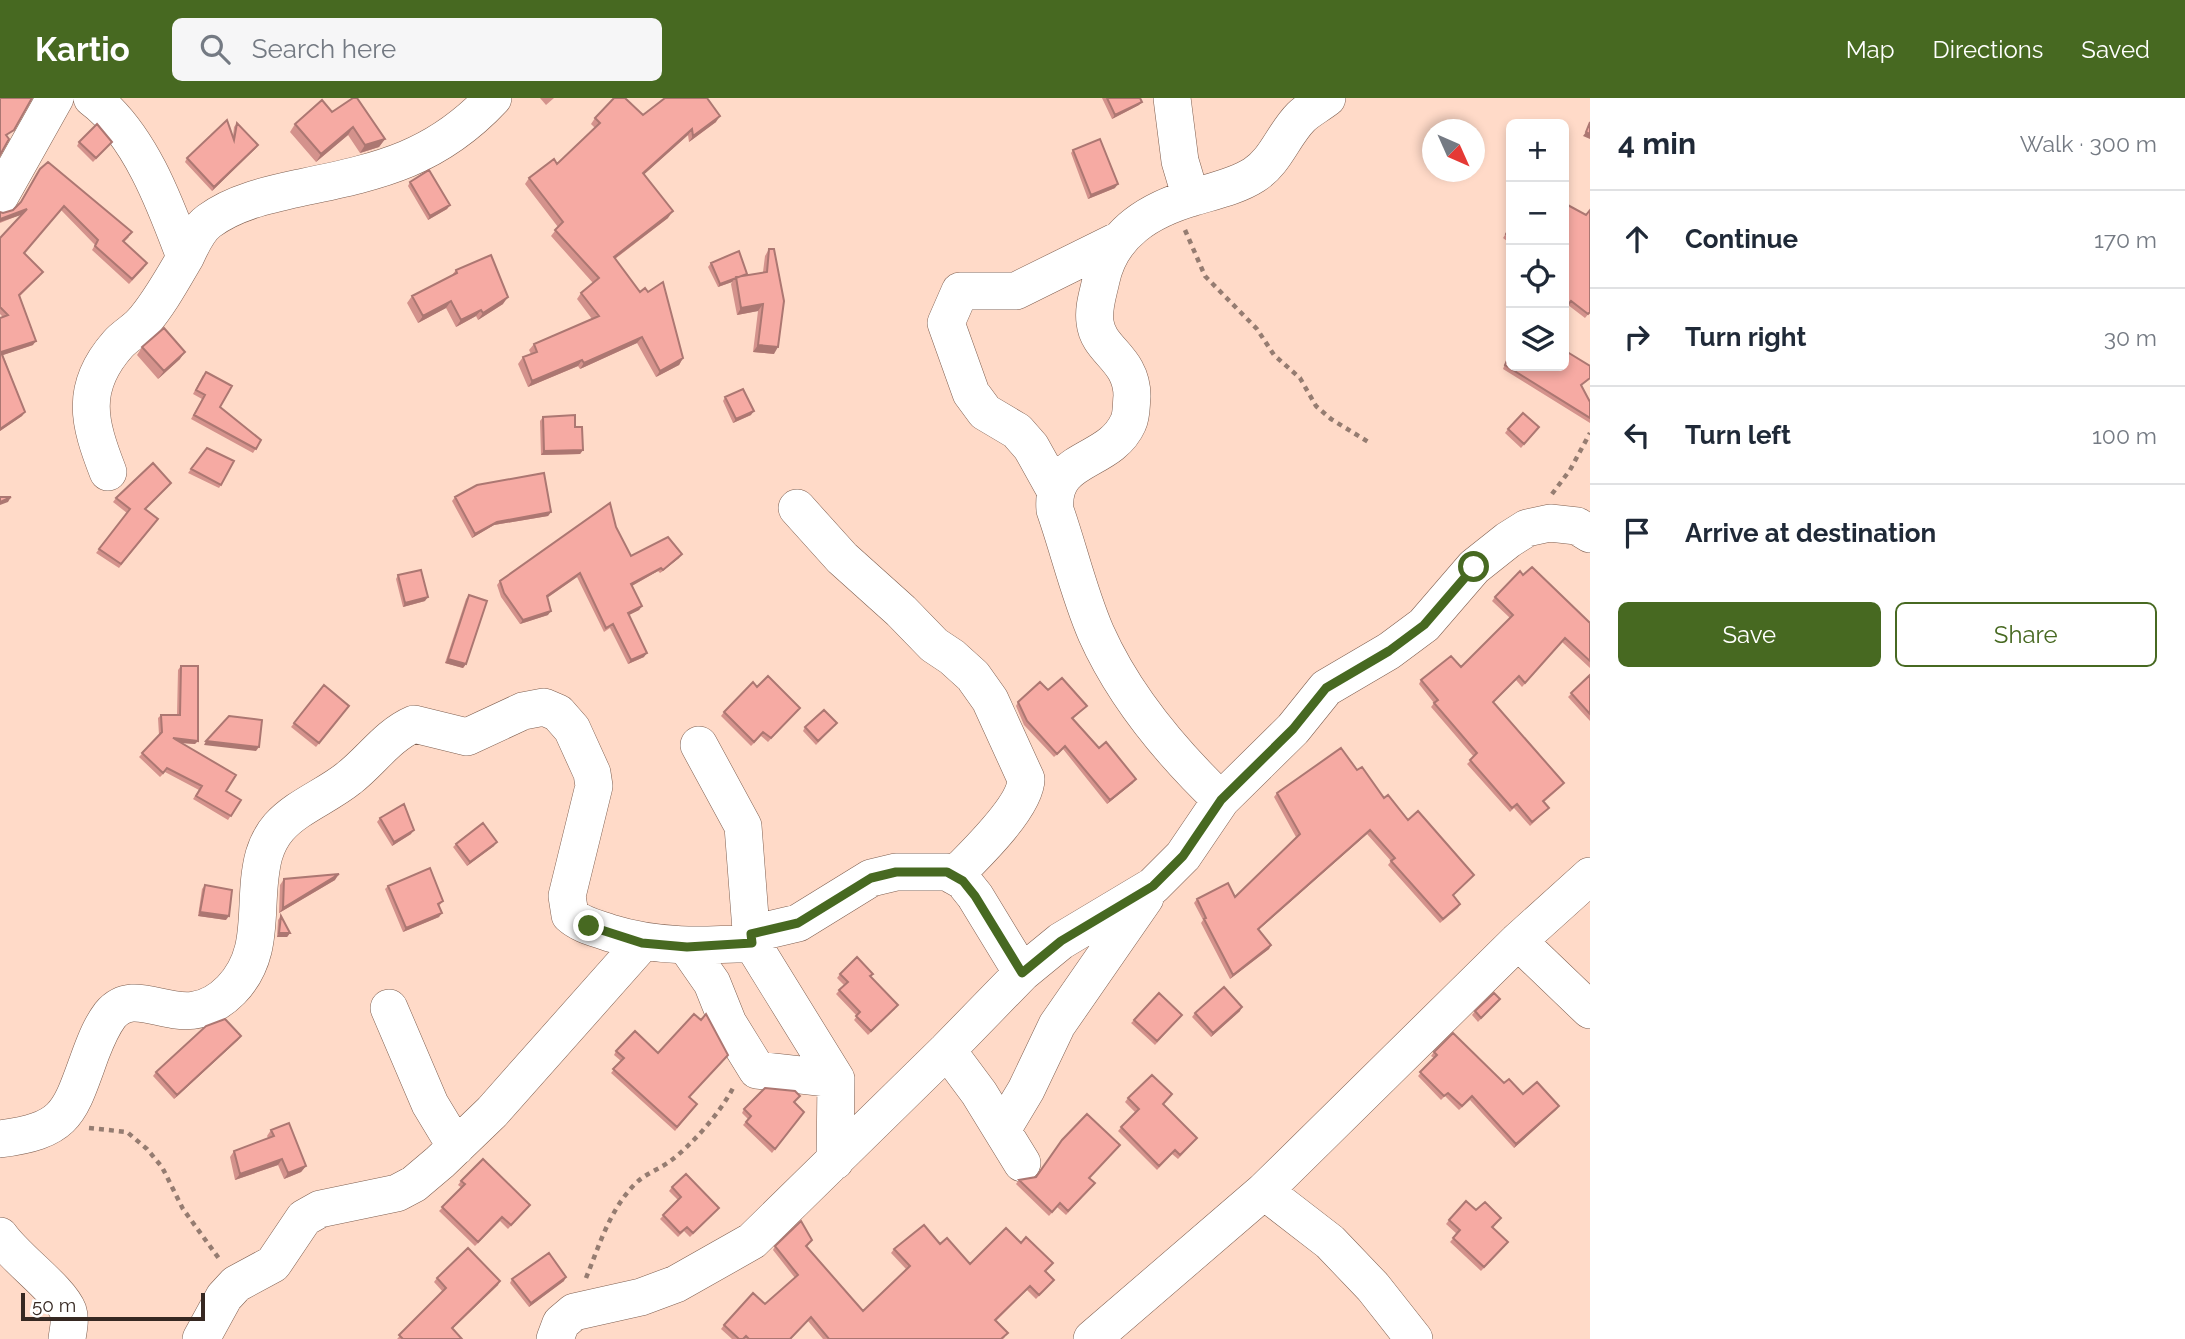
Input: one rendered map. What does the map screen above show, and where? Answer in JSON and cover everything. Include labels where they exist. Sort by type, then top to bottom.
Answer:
[{"type":"street","points":[[0,196],[55,98]]},
{"type":"street","points":[[92,98],[129,134],[163,203],[185,257]]},
{"type":"street","points":[[108,472],[89,413],[95,380],[118,344],[141,324],[156,304],[208,221],[237,205],[378,170],[423,154],[474,118],[493,98]]},
{"type":"street","points":[[1172,98],[1185,200]]},
{"type":"street","points":[[1055,490],[1024,439],[1017,431],[985,412],[971,393],[946,323],[960,291],[1016,291],[1115,242],[1140,221],[1185,200],[1254,176],[1268,163],[1300,118],[1326,98]]},
{"type":"street","points":[[1115,242],[1104,264],[1095,305],[1095,325],[1103,341],[1126,366],[1132,386],[1128,422],[1109,448],[1067,471],[1058,481],[1055,510],[1096,633],[1131,693],[1180,760],[1221,800]]},
{"type":"street","points":[[797,508],[842,558],[934,645],[973,676],[990,700],[1027,779],[1026,788],[1000,826],[954,876]]},
{"type":"street","points":[[1002,1130],[1026,1090],[1058,1025],[1153,886],[1183,856],[1221,800],[1293,729],[1326,688],[1389,651],[1424,625],[1474,567],[1527,528],[1550,523],[1577,526],[1590,534]]},
{"type":"street","points":[[0,1139],[31,1135],[50,1128],[69,1110],[98,1035],[113,1012],[135,1002],[194,1013],[212,1005],[229,992],[246,973],[254,951],[259,928],[259,880],[264,854],[272,836],[292,816],[339,786],[397,734],[414,724],[467,737],[536,707],[558,713],[580,742],[594,786],[567,895],[568,911],[582,923],[642,943],[687,947],[752,938],[798,923],[871,878],[926,871],[947,872],[963,881],[975,896],[1022,973]]},
{"type":"street","points":[[699,745],[743,826],[747,842],[752,938],[836,1079],[835,1161]]},
{"type":"street","points":[[1092,1339],[1264,1191],[1518,941],[1590,876]]},
{"type":"street","points":[[561,1328],[583,1309],[641,1297],[714,1265],[752,1241],[947,1051],[1022,973],[1061,941],[1153,886]]},
{"type":"street","points":[[1518,941],[1590,1010]]},
{"type":"street","points":[[201,1339],[224,1297],[236,1284],[273,1264],[304,1218],[320,1209],[397,1193],[414,1184],[456,1147],[492,1112],[642,943]]},
{"type":"street","points":[[687,947],[712,983],[748,1060],[757,1070],[836,1079]]},
{"type":"street","points":[[389,1008],[430,1104],[456,1147]]},
{"type":"street","points":[[947,1051],[1023,1163]]},
{"type":"street","points":[[1264,1191],[1330,1242],[1373,1287],[1414,1339]]},
{"type":"street","points":[[0,1236],[12,1254],[64,1302],[69,1314],[67,1339]]},
{"type":"path","points":[[1185,200],[1188,237],[1205,276],[1257,329],[1274,355],[1300,378],[1316,406],[1370,443]]},
{"type":"path","points":[[1527,528],[1570,470],[1590,433]]},
{"type":"path","points":[[561,1328],[602,1235],[631,1188],[644,1175],[672,1159],[690,1141],[730,1094],[748,1060]]},
{"type":"path","points":[[50,1128],[127,1132],[136,1139],[162,1167],[183,1209],[236,1284]]},
{"type":"building","points":[[0,98],[32,98],[14,130],[6,135],[9,139],[0,155]]},
{"type":"building","points":[[357,98],[385,139],[365,145],[353,127],[321,154],[295,124],[322,100],[332,112]]},
{"type":"building","points":[[614,98],[625,98],[643,115],[665,98],[707,98],[720,116],[693,136],[692,129],[643,173],[673,211],[614,257],[640,292],[645,288],[648,292],[663,282],[683,358],[660,371],[642,337],[584,363],[582,360],[532,381],[523,357],[537,352],[534,344],[599,316],[581,293],[599,278],[555,230],[563,222],[529,178],[554,159],[557,164],[600,123],[595,118]]},
{"type":"building","points":[[1107,98],[1140,98],[1142,102],[1115,115]]},
{"type":"building","points":[[227,120],[234,140],[237,123],[258,145],[214,187],[187,158]]},
{"type":"building","points":[[97,124],[112,142],[96,158],[79,142]]},
{"type":"building","points":[[1100,139],[1118,184],[1091,195],[1073,150]]},
{"type":"building","points":[[48,162],[132,232],[123,241],[147,263],[132,279],[95,246],[98,240],[64,206],[24,253],[43,272],[19,295],[36,341],[1,352],[25,412],[0,429],[0,318],[8,315],[0,307],[0,238],[27,209],[0,219],[0,212],[13,210],[21,202],[40,169]]},
{"type":"building","points":[[429,170],[450,205],[430,216],[410,182]]},
{"type":"building","points":[[1569,206],[1586,215],[1590,210],[1590,312],[1588,314],[1571,301],[1569,304]]},
{"type":"building","points":[[769,249],[774,249],[784,301],[778,347],[758,345],[763,304],[741,308],[736,277],[767,272]]},
{"type":"building","points":[[739,251],[747,274],[720,284],[711,263]]},
{"type":"building","points":[[491,255],[508,297],[483,313],[481,310],[461,320],[451,301],[423,316],[412,296],[457,273],[456,270]]},
{"type":"building","points":[[164,328],[185,352],[164,371],[142,347]]},
{"type":"building","points":[[1569,353],[1590,366],[1590,378],[1581,385],[1590,402],[1590,418],[1515,371],[1569,371]]},
{"type":"building","points":[[206,372],[232,386],[220,407],[261,440],[256,449],[194,415],[205,395],[196,390]]},
{"type":"building","points":[[743,389],[754,411],[736,419],[725,397]]},
{"type":"building","points":[[1523,413],[1539,427],[1524,444],[1508,429]]},
{"type":"building","points":[[575,415],[575,427],[582,427],[583,450],[544,451],[543,417]]},
{"type":"building","points":[[207,448],[234,461],[221,485],[191,469]]},
{"type":"building","points":[[153,463],[171,483],[145,509],[158,519],[121,564],[99,549],[130,509],[116,498]]},
{"type":"building","points":[[544,473],[551,512],[497,522],[475,534],[455,497],[477,485]]},
{"type":"building","points":[[610,503],[616,527],[631,556],[668,537],[682,554],[663,570],[661,568],[631,584],[642,606],[628,613],[647,653],[631,660],[613,624],[606,628],[580,573],[547,596],[551,611],[523,620],[504,593],[500,581]]},
{"type":"building","points":[[1532,567],[1590,623],[1590,661],[1565,638],[1525,683],[1519,676],[1493,702],[1564,783],[1543,801],[1549,808],[1532,822],[1517,804],[1512,808],[1470,760],[1477,753],[1434,703],[1438,700],[1421,680],[1451,656],[1461,667],[1513,615],[1495,597],[1520,571],[1523,575]]},
{"type":"building","points":[[421,570],[428,597],[405,603],[398,575]]},
{"type":"building","points":[[469,595],[487,601],[466,664],[448,659]]},
{"type":"building","points":[[181,666],[198,666],[198,741],[173,738],[236,775],[226,791],[241,800],[231,816],[196,796],[202,786],[167,768],[163,773],[142,753],[162,732],[161,715],[180,715]]},
{"type":"building","points":[[1590,675],[1590,714],[1571,693]]},
{"type":"building","points":[[768,676],[800,708],[771,738],[763,732],[754,742],[724,712],[753,682],[757,687]]},
{"type":"building","points":[[1062,678],[1087,706],[1072,718],[1099,748],[1106,742],[1136,779],[1110,800],[1065,746],[1057,754],[1027,721],[1018,702],[1040,682],[1048,690]]},
{"type":"building","points":[[324,685],[349,706],[319,743],[294,723]]},
{"type":"building","points":[[824,710],[837,723],[818,741],[805,727]]},
{"type":"building","points":[[229,716],[262,720],[259,747],[206,741]]},
{"type":"building","points":[[1341,748],[1357,770],[1362,767],[1384,798],[1388,795],[1408,820],[1418,811],[1474,875],[1453,895],[1460,904],[1443,919],[1391,861],[1395,858],[1370,830],[1258,929],[1271,945],[1233,975],[1204,919],[1206,918],[1197,899],[1228,883],[1235,897],[1300,834],[1277,793]]},
{"type":"building","points":[[404,804],[414,830],[394,842],[380,818]]},
{"type":"building","points":[[483,823],[497,842],[470,862],[456,844]]},
{"type":"building","points":[[430,868],[443,901],[438,904],[442,913],[406,928],[388,886]]},
{"type":"building","points":[[339,874],[283,908],[284,879]]},
{"type":"building","points":[[205,885],[232,890],[229,916],[200,912]]},
{"type":"building","points":[[281,916],[290,933],[279,933]]},
{"type":"building","points":[[857,957],[873,974],[870,976],[898,1005],[871,1031],[856,1016],[860,1012],[839,990],[848,982],[840,974]]},
{"type":"building","points":[[1224,987],[1242,1007],[1213,1033],[1195,1013]]},
{"type":"building","points":[[1159,993],[1182,1015],[1157,1041],[1134,1020]]},
{"type":"building","points":[[1494,993],[1500,999],[1481,1018],[1475,1011]]},
{"type":"building","points":[[694,1014],[701,1020],[706,1014],[728,1055],[689,1097],[697,1104],[677,1127],[613,1069],[624,1058],[616,1051],[635,1031],[658,1053]]},
{"type":"building","points":[[225,1019],[241,1036],[177,1095],[156,1072],[206,1026]]},
{"type":"building","points":[[1453,1033],[1504,1083],[1509,1079],[1523,1094],[1537,1082],[1559,1106],[1516,1144],[1472,1096],[1462,1106],[1448,1093],[1444,1096],[1420,1072],[1437,1055],[1434,1052]]},
{"type":"building","points":[[1152,1075],[1172,1094],[1163,1104],[1197,1138],[1180,1155],[1175,1150],[1159,1166],[1121,1127],[1139,1109],[1128,1098]]},
{"type":"building","points":[[765,1088],[795,1091],[800,1096],[794,1102],[804,1112],[775,1149],[746,1122],[751,1116],[744,1109]]},
{"type":"building","points":[[1087,1114],[1120,1145],[1089,1178],[1095,1183],[1068,1211],[1060,1203],[1052,1212],[1019,1180],[1036,1177],[1062,1140]]},
{"type":"building","points":[[289,1123],[306,1166],[288,1173],[282,1159],[240,1174],[234,1151],[274,1136],[271,1130]]},
{"type":"building","points":[[483,1159],[530,1205],[511,1225],[502,1217],[478,1242],[442,1207],[465,1184],[461,1181]]},
{"type":"building","points":[[686,1174],[719,1208],[693,1233],[687,1227],[680,1233],[663,1215],[681,1197],[672,1187]]},
{"type":"building","points":[[1466,1201],[1476,1210],[1485,1202],[1501,1218],[1492,1227],[1508,1242],[1484,1267],[1453,1238],[1460,1230],[1449,1220]]},
{"type":"building","points":[[801,1221],[812,1240],[806,1246],[863,1311],[910,1266],[894,1249],[924,1225],[940,1244],[947,1238],[970,1264],[1006,1228],[1021,1243],[1026,1237],[1053,1263],[1045,1271],[1054,1280],[1039,1295],[1030,1286],[995,1320],[1008,1333],[1001,1339],[829,1339],[811,1317],[790,1339],[749,1339],[746,1336],[739,1339],[724,1325],[753,1293],[765,1304],[798,1275],[775,1246]]},
{"type":"building","points":[[468,1248],[500,1281],[452,1328],[462,1339],[403,1339],[399,1335],[446,1288],[437,1278]]},
{"type":"building","points":[[549,1253],[566,1277],[531,1303],[512,1279]]},
{"type":"route","points":[[589,926],[642,943],[687,947],[752,943],[751,934],[798,923],[815,915],[854,886],[871,878],[896,872],[947,872],[963,881],[975,896],[1022,973],[1061,941],[1153,886],[1183,856],[1221,800],[1293,729],[1326,688],[1389,651],[1424,625],[1474,567]]}]
